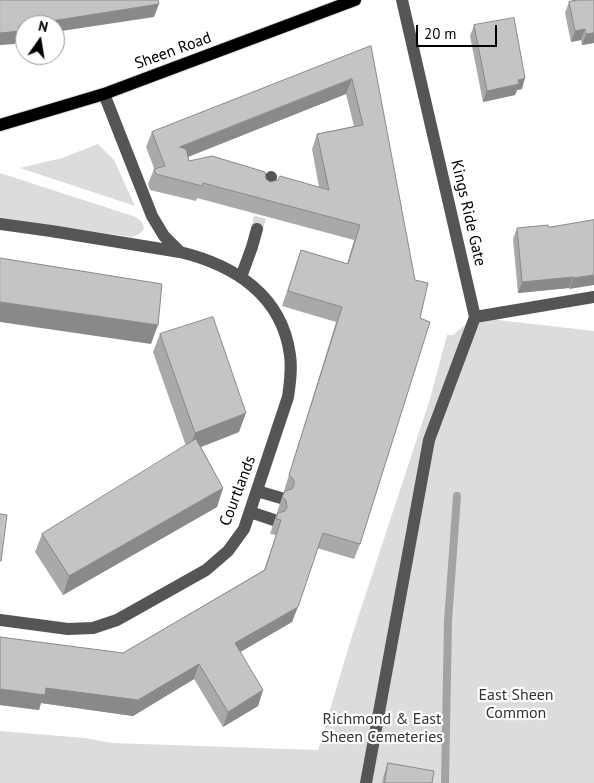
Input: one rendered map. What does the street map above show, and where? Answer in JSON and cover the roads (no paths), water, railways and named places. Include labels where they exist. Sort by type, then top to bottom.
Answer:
[{"type":"main road","name":"Sheen Road","points":[[0,125],[104,94],[355,0]]},
{"type":"street","name":"Kings Ride Gate","points":[[402,0],[475,316]]},
{"type":"street","points":[[104,94],[152,216],[164,236],[180,252]]},
{"type":"street","name":"Courtlands","points":[[0,224],[180,252],[200,257],[220,266],[241,277],[260,292],[276,313],[290,354],[291,375],[288,397],[244,529],[228,551],[206,570],[117,620],[93,628],[68,629],[0,620]]},
{"type":"street","points":[[241,277],[257,229]]},
{"type":"street","points":[[366,783],[429,440],[475,316],[594,297]]},
{"type":"street","points":[[257,491],[282,498]]},
{"type":"street","points":[[250,512],[274,520]]},
{"type":"waterway","points":[[445,783],[448,621],[457,496]]},
{"type":"tunnel","points":[[257,229],[265,199]]},
{"type":"park label","name":"East Sheen Common","points":[[516,704]]},
{"type":"park label","name":"Richmond & East Sheen Cemeteries","points":[[382,728]]}]
